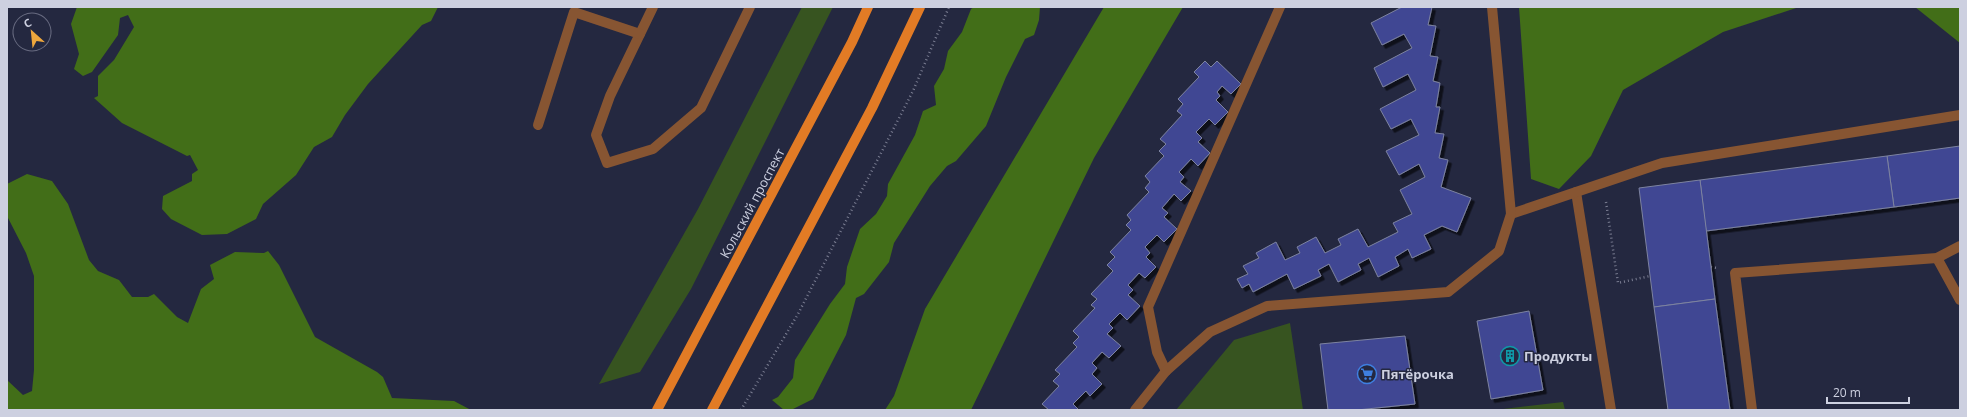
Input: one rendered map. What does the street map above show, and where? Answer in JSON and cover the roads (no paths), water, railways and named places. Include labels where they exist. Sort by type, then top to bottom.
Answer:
[{"type":"main road","name":"Кольский проспект","points":[[657,410],[848,49],[868,7]]},
{"type":"main road","points":[[712,410],[872,108],[920,7]]},
{"type":"lane","points":[[653,7],[610,96],[596,135],[608,163],[653,149],[702,108],[750,7]]},
{"type":"lane","points":[[1166,371],[1157,352],[1148,307],[1280,7]]},
{"type":"lane","points":[[1135,410],[1166,371],[1210,332],[1267,306],[1448,292],[1499,251],[1511,214],[1492,7]]},
{"type":"lane","points":[[538,126],[574,12],[640,34]]},
{"type":"lane","points":[[1511,214],[1662,163],[1960,115]]},
{"type":"lane","points":[[1576,192],[1611,410]]},
{"type":"lane","points":[[1752,410],[1735,272],[1937,258],[1960,246]]},
{"type":"lane","points":[[1937,258],[1960,300]]},
{"type":"place","name":"Продукты","points":[[1510,356]]},
{"type":"place","name":"Пятёрочка","points":[[1367,374]]}]
